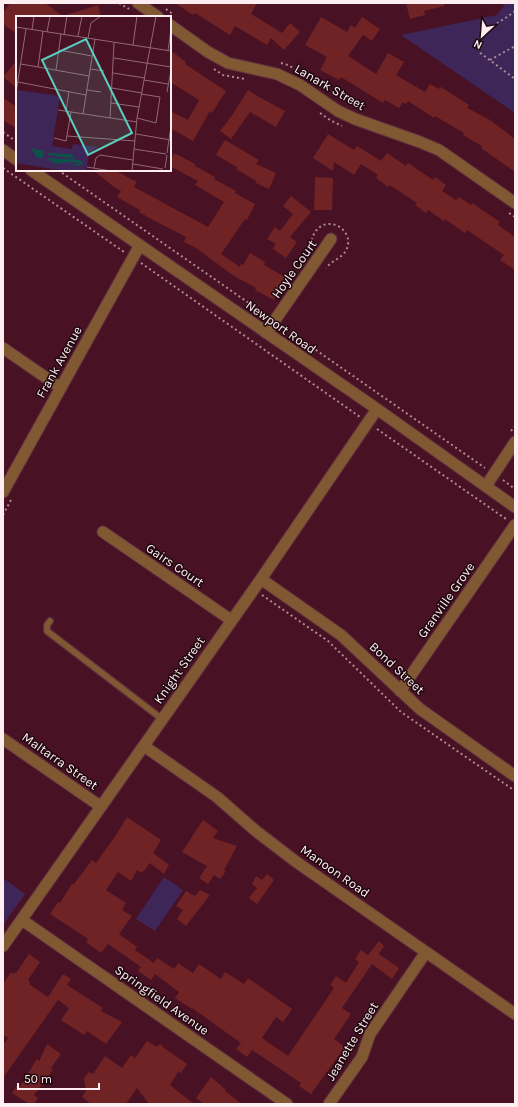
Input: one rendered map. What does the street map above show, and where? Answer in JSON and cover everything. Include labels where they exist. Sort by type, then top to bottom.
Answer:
[{"type":"street","points":[[138,3],[157,16]]},
{"type":"street","name":"Lanark Street","points":[[171,27],[228,64],[277,74],[300,85],[338,111],[355,119],[439,150],[515,203]]},
{"type":"street","points":[[3,150],[16,159]]},
{"type":"street","name":"Newport Road","points":[[32,171],[515,507]]},
{"type":"street","name":"Hoyle Court","points":[[266,333],[331,239]]},
{"type":"street","name":"Frank Avenue","points":[[3,492],[140,246]]},
{"type":"street","points":[[3,348],[61,388]]},
{"type":"street","name":"Knight Street","points":[[3,946],[261,579],[377,410]]},
{"type":"street","points":[[486,486],[515,442]]},
{"type":"street","name":"Granville Grove","points":[[400,691],[515,525]]},
{"type":"street","name":"Gairs Court","points":[[103,532],[231,620]]},
{"type":"street","name":"Bond Street","points":[[261,579],[341,635],[420,709],[515,776]]},
{"type":"street","name":"Maltarra Street","points":[[3,739],[100,806]]},
{"type":"street","name":"Manoon Road","points":[[144,746],[217,797],[256,831],[295,861],[515,1014]]},
{"type":"street","name":"Springfield Avenue","points":[[22,920],[287,1104]]},
{"type":"street","name":"Jeanette Street","points":[[329,1104],[362,1057],[370,1034],[426,952]]},
{"type":"lane","points":[[50,621],[47,624],[47,631],[162,719]]},
{"type":"path","points":[[515,11],[488,29],[479,40],[479,52],[515,79]]},
{"type":"path","points":[[490,60],[515,46]]},
{"type":"path","points":[[3,132],[16,141]]},
{"type":"path","points":[[3,168],[515,525]]},
{"type":"path","points":[[503,480],[515,488]]},
{"type":"shaded area","points":[[506,3],[515,3],[515,113],[401,35],[497,15]]},
{"type":"shaded area","points":[[164,877],[183,890],[155,931],[136,919]]},
{"type":"shaded area","points":[[3,878],[25,894],[3,925]]},
{"type":"building","points":[[10,3],[45,3],[63,16],[16,16],[16,33],[3,24],[3,13]]},
{"type":"building","points":[[175,3],[257,3],[251,14],[282,33],[290,23],[300,32],[284,50],[271,38],[267,45],[235,26],[230,35],[195,13],[193,15]]},
{"type":"building","points":[[406,3],[444,3],[444,6],[424,11],[425,15],[410,19]]},
{"type":"building","points":[[98,5],[101,16],[66,16]]},
{"type":"building","points":[[321,17],[347,32],[351,25],[355,28],[362,17],[380,29],[372,41],[363,35],[348,56],[376,74],[388,53],[404,62],[396,75],[425,92],[430,84],[439,89],[441,87],[469,105],[467,108],[490,120],[515,139],[515,172],[481,148],[482,146],[463,135],[464,133],[435,116],[434,118],[408,101],[406,104],[403,102],[399,108],[385,100],[383,103],[341,77],[339,80],[320,70],[327,57],[305,45]]},
{"type":"building","points":[[171,51],[186,62],[185,64],[226,91],[212,113],[210,111],[193,141],[171,129],[171,112],[188,120],[199,100],[171,83]]},
{"type":"building","points":[[16,61],[16,87],[3,77]]},
{"type":"building","points":[[248,90],[285,111],[276,127],[250,112],[231,139],[220,131]]},
{"type":"building","points":[[3,98],[16,106],[16,128],[3,120]]},
{"type":"building","points":[[328,134],[354,150],[357,146],[381,161],[387,153],[406,166],[408,163],[433,180],[435,177],[446,185],[442,191],[456,200],[459,197],[471,205],[472,203],[500,222],[498,225],[515,237],[515,270],[500,260],[504,255],[467,230],[465,233],[445,219],[444,221],[428,210],[426,213],[415,205],[417,203],[390,185],[388,187],[376,178],[378,175],[361,164],[354,175],[334,162],[333,171],[313,158]]},
{"type":"building","points":[[225,140],[259,160],[256,164],[276,173],[269,189],[256,183],[256,181],[236,169],[237,167],[216,155]]},
{"type":"building","points":[[174,153],[195,164],[195,166],[215,177],[214,179],[236,191],[235,193],[255,204],[247,220],[245,219],[221,254],[240,267],[241,264],[243,265],[250,253],[265,262],[264,265],[285,277],[285,280],[274,300],[255,290],[256,288],[234,276],[196,248],[184,242],[186,237],[139,212],[140,210],[117,197],[121,191],[94,171],[116,171],[137,182],[134,187],[208,227],[224,202],[195,185],[198,181],[171,167],[171,159]]},
{"type":"building","points":[[315,177],[333,178],[332,210],[314,210]]},
{"type":"building","points":[[291,196],[311,212],[290,237],[297,242],[286,258],[273,249],[276,244],[267,239],[275,227],[280,231],[293,214],[283,206]]},
{"type":"building","points":[[127,817],[161,840],[153,853],[169,865],[164,874],[150,863],[142,873],[137,870],[131,881],[118,872],[106,890],[126,903],[122,910],[132,916],[119,934],[137,947],[135,950],[154,963],[157,958],[174,969],[178,963],[193,973],[199,964],[221,979],[225,972],[244,984],[248,978],[292,1009],[283,1022],[276,1017],[262,1038],[288,1056],[334,988],[330,985],[336,976],[346,983],[359,962],[355,959],[361,950],[368,955],[379,941],[384,946],[379,954],[399,968],[392,979],[372,964],[342,1008],[351,1014],[334,1039],[345,1047],[311,1094],[299,1086],[301,1083],[252,1050],[247,1057],[236,1049],[241,1043],[192,1008],[175,998],[179,992],[155,974],[151,980],[138,971],[141,967],[108,944],[101,953],[86,942],[88,939],[50,914],[92,860],[96,863]]},
{"type":"building","points":[[203,820],[218,831],[213,838],[237,846],[224,870],[226,871],[220,879],[214,875],[208,884],[199,878],[207,866],[182,852]]},
{"type":"building","points":[[267,874],[274,880],[257,904],[249,898],[257,888],[252,884],[256,876],[262,880]]},
{"type":"building","points":[[200,890],[210,895],[186,926],[177,919],[183,910],[176,906],[186,891],[195,896]]},
{"type":"building","points":[[29,954],[40,962],[28,980],[30,982],[29,984],[48,997],[63,974],[71,979],[67,985],[103,1008],[101,1011],[122,1022],[106,1044],[87,1031],[84,1035],[61,1020],[69,1008],[58,1000],[3,1078],[3,1045],[8,1038],[3,1035],[3,984],[11,972],[14,974],[15,972],[16,973]]},
{"type":"building","points":[[147,1041],[157,1047],[160,1044],[187,1064],[181,1073],[178,1072],[170,1085],[194,1104],[149,1104],[137,1088],[126,1104],[91,1104],[82,1097],[86,1091],[84,1078],[89,1072],[93,1074],[105,1056],[122,1068],[131,1055],[135,1058]]},
{"type":"building","points":[[47,1044],[61,1054],[51,1068],[53,1070],[34,1095],[38,1098],[34,1104],[29,1104],[12,1093],[18,1084],[20,1086],[37,1059],[39,1061]]},
{"type":"building","points":[[211,1077],[226,1090],[225,1091],[242,1104],[204,1104],[196,1098]]}]
